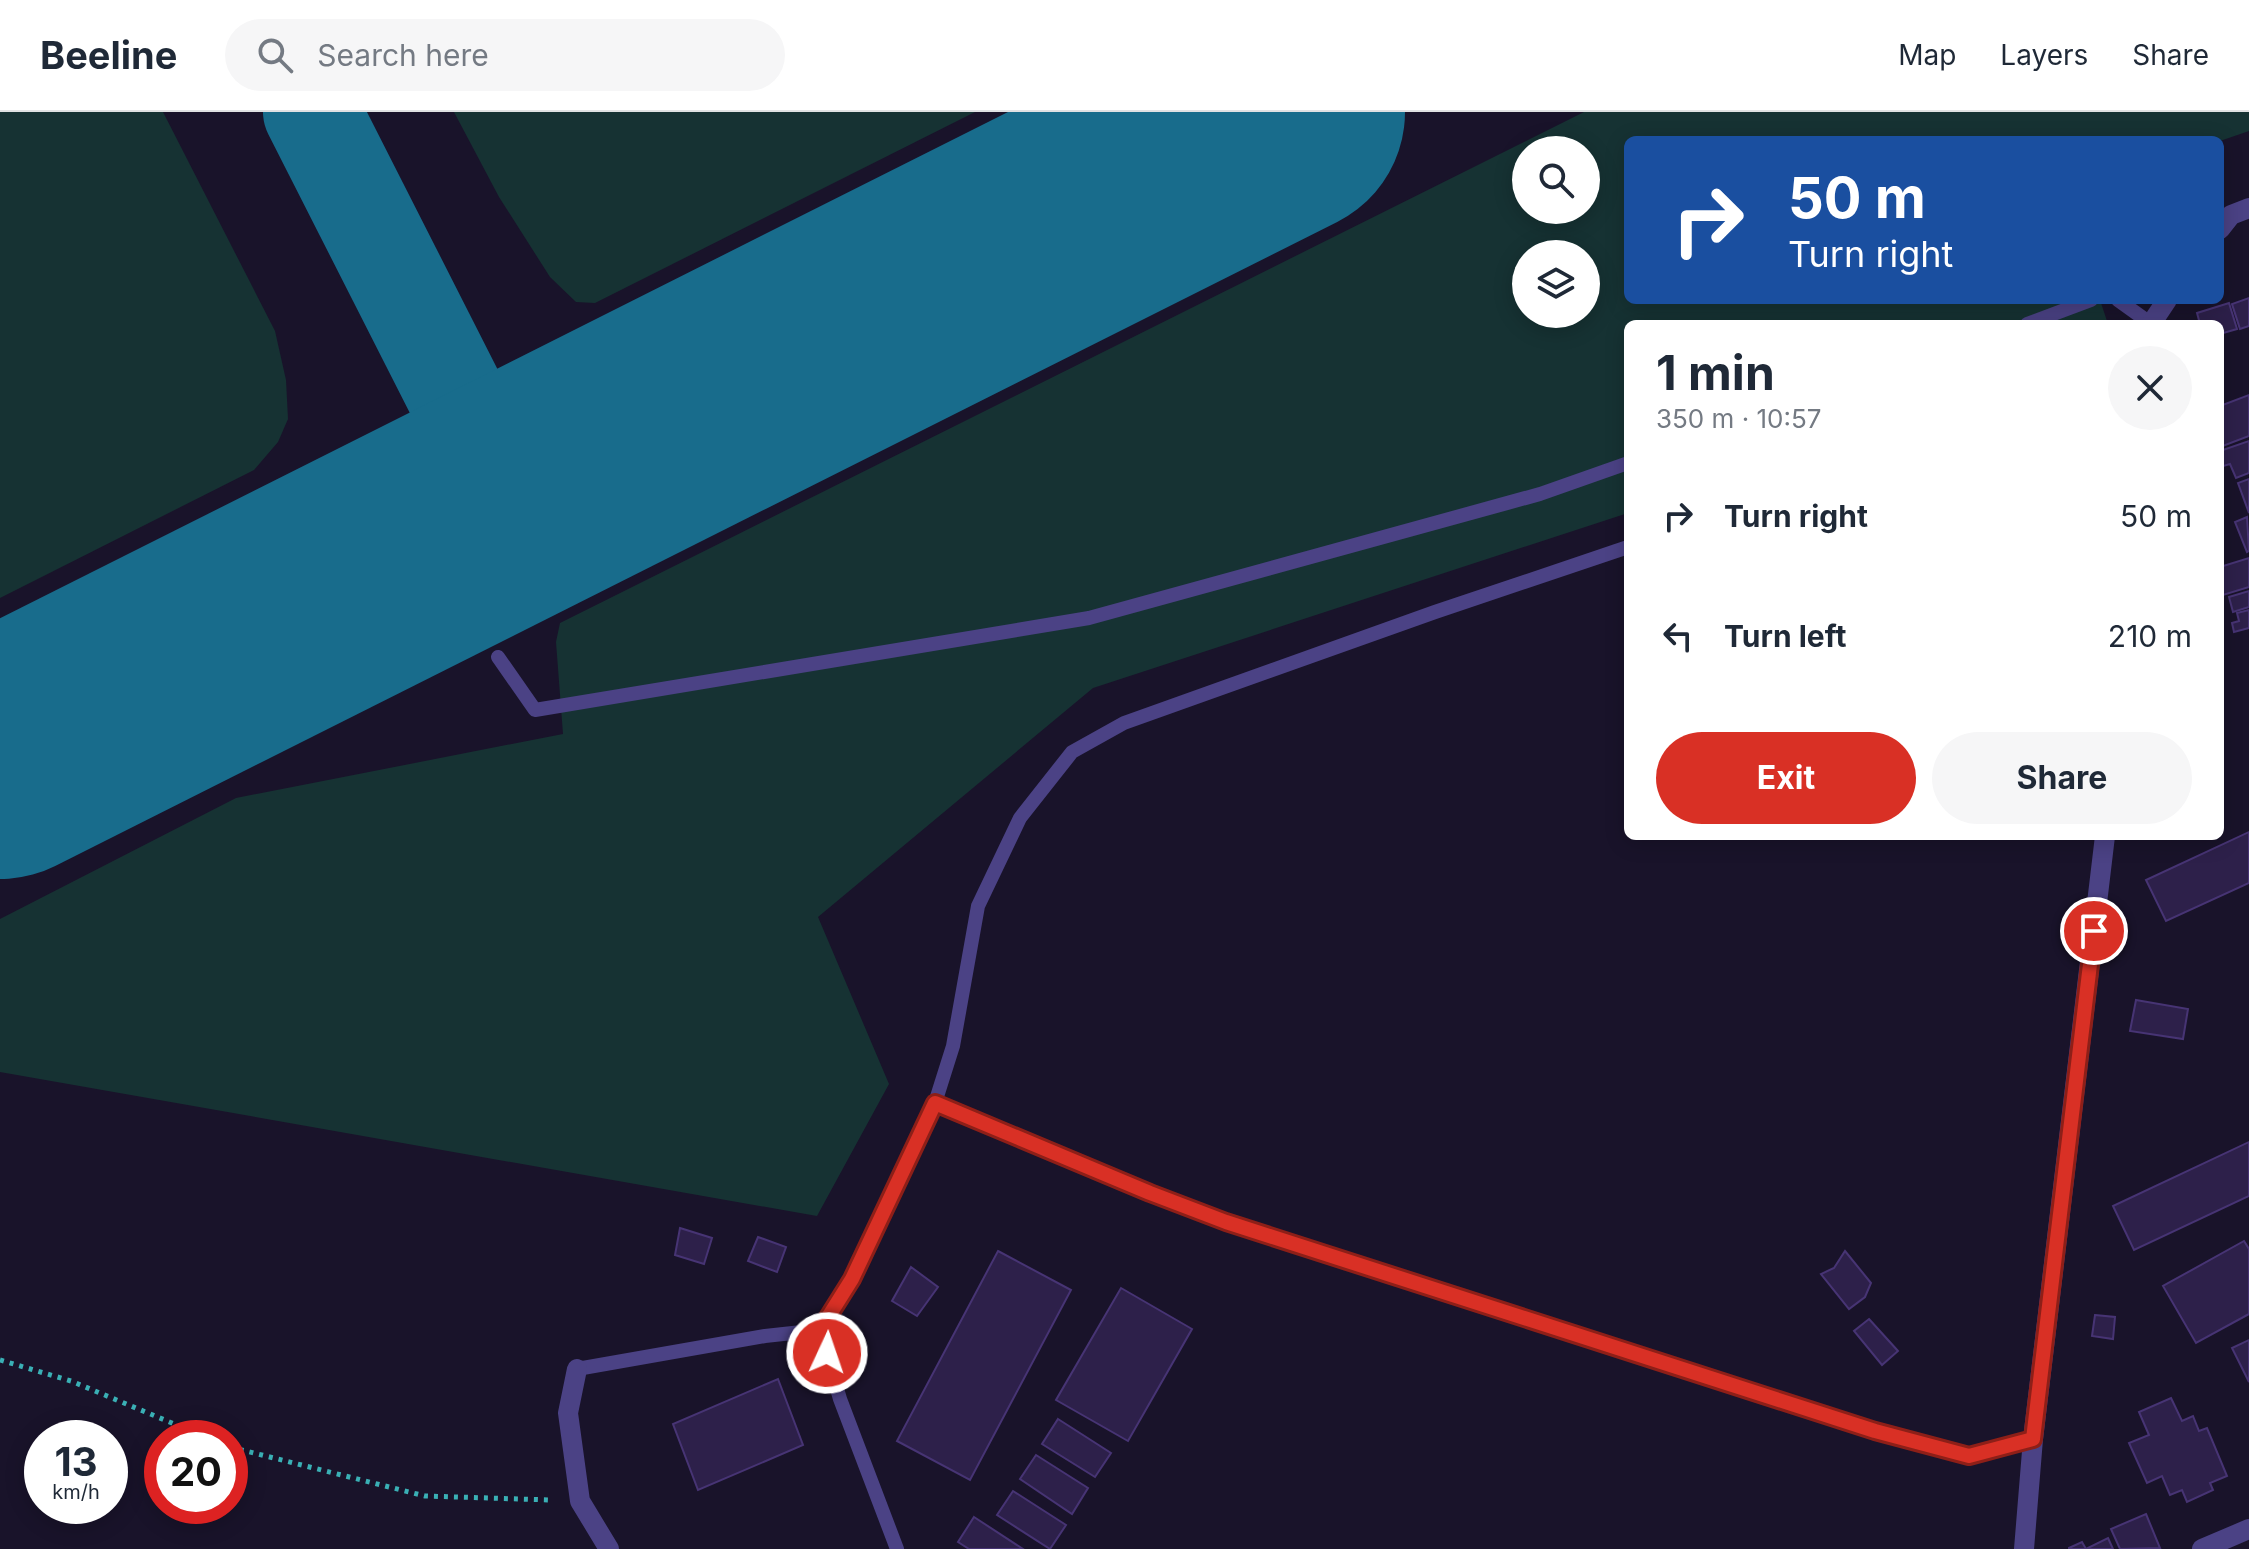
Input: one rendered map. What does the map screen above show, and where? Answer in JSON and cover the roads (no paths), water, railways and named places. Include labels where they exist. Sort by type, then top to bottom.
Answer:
[{"type":"street","points":[[2224,224],[2231,215],[2249,208]]},
{"type":"street","points":[[2024,1549],[2033,1439],[2105,840]]},
{"type":"street","points":[[577,1369],[568,1413],[580,1501],[609,1549]]},
{"type":"street","points":[[2202,1549],[2240,1538]]},
{"type":"lane","points":[[2038,320],[2080,304]]},
{"type":"lane","points":[[2124,304],[2146,320]]},
{"type":"lane","points":[[498,657],[535,710],[1089,618],[1540,494],[1624,464]]},
{"type":"lane","points":[[897,1549],[840,1399],[820,1330],[852,1279],[935,1103],[953,1046],[978,906],[1020,818],[1072,752],[1124,723],[1624,548]]},
{"type":"lane","points":[[935,1103],[1226,1222],[1860,1427],[1969,1456],[2033,1439]]},
{"type":"lane","points":[[577,1369],[765,1336],[820,1330]]}]
